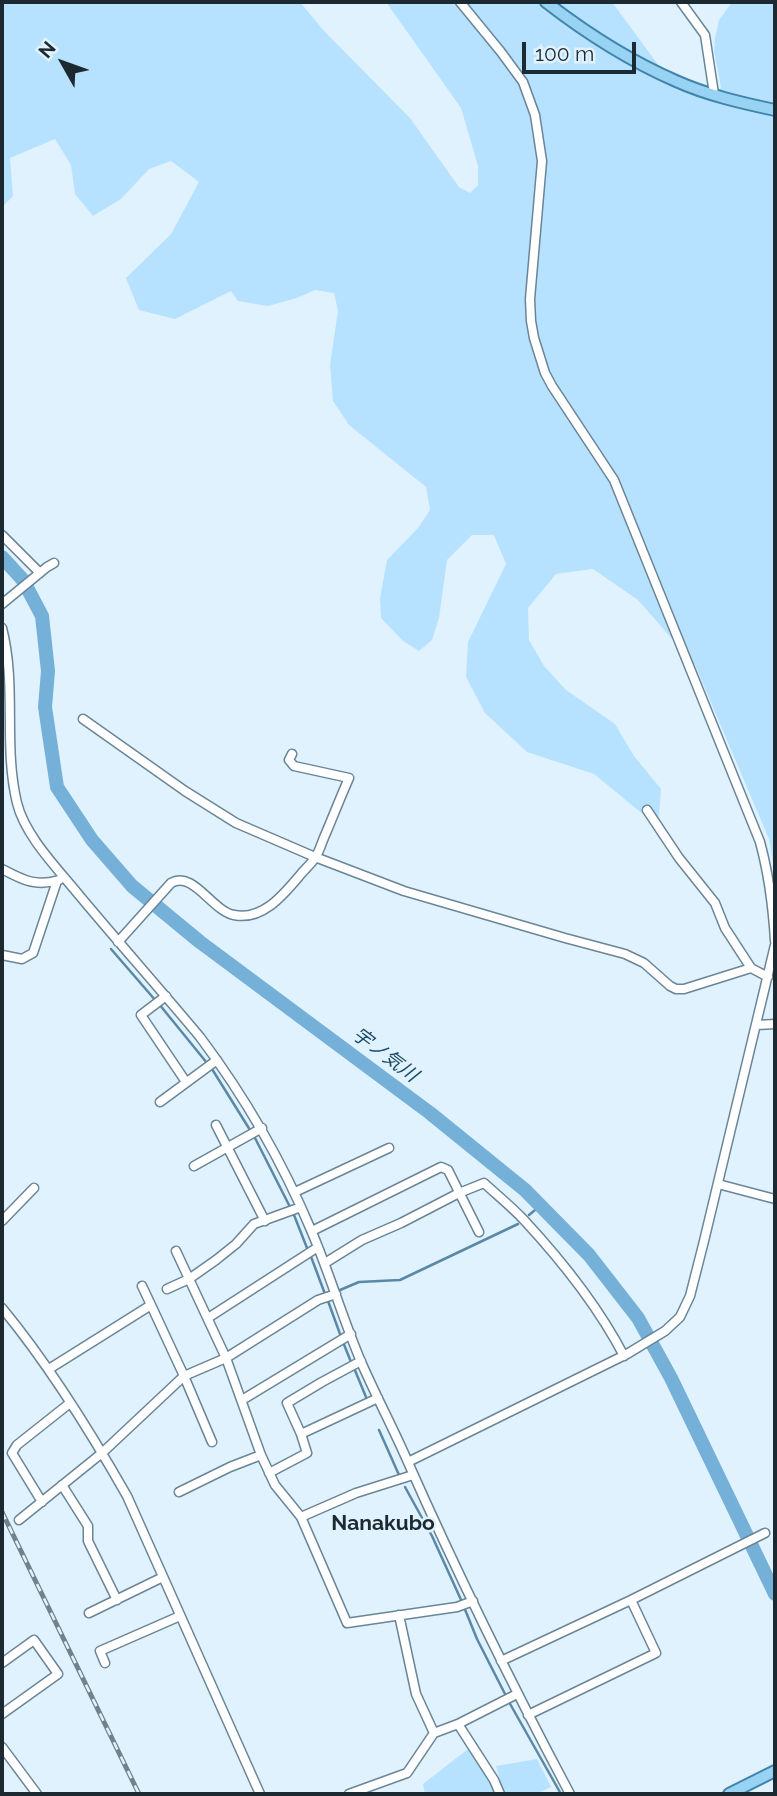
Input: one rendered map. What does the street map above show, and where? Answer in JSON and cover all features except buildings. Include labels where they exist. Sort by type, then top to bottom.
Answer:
[{"type":"main road","points":[[546,2],[617,51],[677,82],[775,110]]},
{"type":"main road","points":[[729,1794],[775,1772]]},
{"type":"street","points":[[408,1462],[626,1355],[665,1331],[680,1317],[690,1296],[775,943],[768,872],[760,842],[614,480],[552,386],[538,354],[531,321],[530,299],[542,161],[535,115],[523,82],[460,2]]},
{"type":"street","points":[[681,2],[705,35],[715,94]]},
{"type":"street","points":[[2,535],[38,574]]},
{"type":"street","points":[[2,604],[54,563]]},
{"type":"street","points":[[2,628],[10,677],[9,749],[12,780],[18,807],[27,828],[61,880],[166,996],[217,1060],[262,1128],[312,1231],[361,1361],[413,1475],[517,1694],[570,1794]]},
{"type":"street","points":[[83,719],[185,791],[236,823],[404,891],[625,954],[644,962],[676,989],[684,989],[751,968]]},
{"type":"street","points":[[118,942],[176,880],[186,880],[232,915],[255,913],[275,903],[315,857],[349,778],[294,766],[289,760],[292,754]]},
{"type":"street","points":[[647,810],[679,858],[715,903],[725,928],[751,968],[768,977]]},
{"type":"street","points":[[2,869],[34,883],[45,884],[61,880]]},
{"type":"street","points":[[2,954],[22,959],[33,953],[61,880]]},
{"type":"street","points":[[166,996],[141,1015],[186,1082]]},
{"type":"street","points":[[757,1025],[775,1024]]},
{"type":"street","points":[[160,1102],[217,1060]]},
{"type":"street","points":[[216,1125],[265,1221]]},
{"type":"street","points":[[194,1166],[262,1128]]},
{"type":"street","points":[[295,1192],[389,1148]]},
{"type":"street","points":[[312,1231],[441,1167],[447,1170],[479,1232]]},
{"type":"street","points":[[325,1263],[362,1240],[484,1183],[522,1218],[589,1300],[626,1355]]},
{"type":"street","points":[[718,1184],[775,1199]]},
{"type":"street","points":[[2,1221],[34,1188]]},
{"type":"street","points":[[167,1289],[189,1279],[216,1261],[254,1224],[301,1207]]},
{"type":"street","points":[[208,1318],[318,1247]]},
{"type":"street","points":[[176,1251],[226,1358],[269,1473],[300,1517],[347,1623],[457,1607],[473,1601]]},
{"type":"street","points":[[142,1286],[212,1442]]},
{"type":"street","points":[[19,1520],[102,1452],[184,1376],[226,1358],[318,1300],[336,1294]]},
{"type":"street","points":[[49,1369],[150,1305]]},
{"type":"street","points":[[3,1314],[49,1369],[127,1496],[260,1794]]},
{"type":"street","points":[[242,1400],[351,1334]]},
{"type":"street","points":[[269,1473],[307,1453],[302,1434],[288,1404],[361,1361]]},
{"type":"street","points":[[302,1434],[378,1398]]},
{"type":"street","points":[[42,1502],[12,1453],[17,1445],[70,1403]]},
{"type":"street","points":[[179,1492],[261,1455]]},
{"type":"street","points":[[300,1517],[356,1493],[413,1475]]},
{"type":"street","points":[[62,1485],[88,1525],[88,1541],[117,1600]]},
{"type":"street","points":[[501,1661],[765,1533]]},
{"type":"street","points":[[89,1613],[163,1577]]},
{"type":"street","points":[[528,1715],[656,1653],[631,1600]]},
{"type":"street","points":[[399,1615],[416,1694],[434,1733]]},
{"type":"street","points":[[105,1663],[100,1651],[180,1616]]},
{"type":"street","points":[[2,1663],[34,1640],[58,1674],[2,1714]]},
{"type":"street","points":[[349,1794],[407,1773],[434,1733],[517,1694]]},
{"type":"street","points":[[458,1724],[500,1794]]},
{"type":"street","points":[[2,1747],[34,1791],[24,1794]]},
{"type":"shaded area","points":[[2,2],[300,2],[324,31],[410,118],[459,187],[470,193],[478,185],[478,166],[461,108],[386,2],[612,2],[676,89],[714,102],[721,87],[714,51],[719,20],[732,2],[775,2],[775,875],[769,839],[695,665],[638,600],[593,569],[556,574],[528,608],[529,640],[544,666],[566,690],[615,724],[634,756],[661,789],[659,817],[644,815],[594,774],[527,752],[485,713],[466,677],[468,642],[506,564],[494,535],[472,535],[447,560],[439,618],[432,640],[419,651],[403,641],[381,618],[380,598],[387,560],[418,528],[430,510],[426,487],[349,425],[333,401],[330,365],[338,311],[334,293],[315,290],[268,306],[238,301],[231,291],[175,319],[139,310],[126,278],[171,234],[199,182],[171,161],[149,169],[121,199],[93,216],[75,194],[71,165],[55,139],[10,158],[13,196],[2,207]]},
{"type":"shaded area","points":[[468,1749],[492,1784],[500,1780],[496,1766],[537,1759],[551,1787],[536,1794],[425,1794],[423,1784]]},
{"type":"waterway","name":"宇ノ気川","points":[[2,557],[23,580],[42,616],[48,671],[45,707],[57,787],[92,840],[132,886],[200,942],[430,1113],[525,1190],[589,1255],[638,1318],[671,1378],[775,1594]]},
{"type":"waterway","points":[[111,949],[156,1001]]},
{"type":"waterway","points":[[159,1004],[207,1063]]},
{"type":"waterway","points":[[212,1069],[250,1130]]},
{"type":"waterway","points":[[254,1136],[290,1207]]},
{"type":"waterway","points":[[529,1215],[540,1206]]},
{"type":"waterway","points":[[294,1215],[307,1248]]},
{"type":"waterway","points":[[340,1290],[359,1282],[400,1280],[518,1224]]},
{"type":"waterway","points":[[310,1254],[325,1294]]},
{"type":"waterway","points":[[328,1301],[340,1334]]},
{"type":"waterway","points":[[343,1342],[351,1362]]},
{"type":"waterway","points":[[354,1368],[366,1397]]},
{"type":"waterway","points":[[379,1430],[399,1475]]},
{"type":"waterway","points":[[405,1487],[432,1536],[462,1602]]},
{"type":"waterway","points":[[464,1607],[505,1694]]},
{"type":"waterway","points":[[509,1702],[561,1794]]},
{"type":"railway","points":[[2,1512],[139,1794]]},
{"type":"district","name":"Nanakubo","points":[[383,1524]]}]
